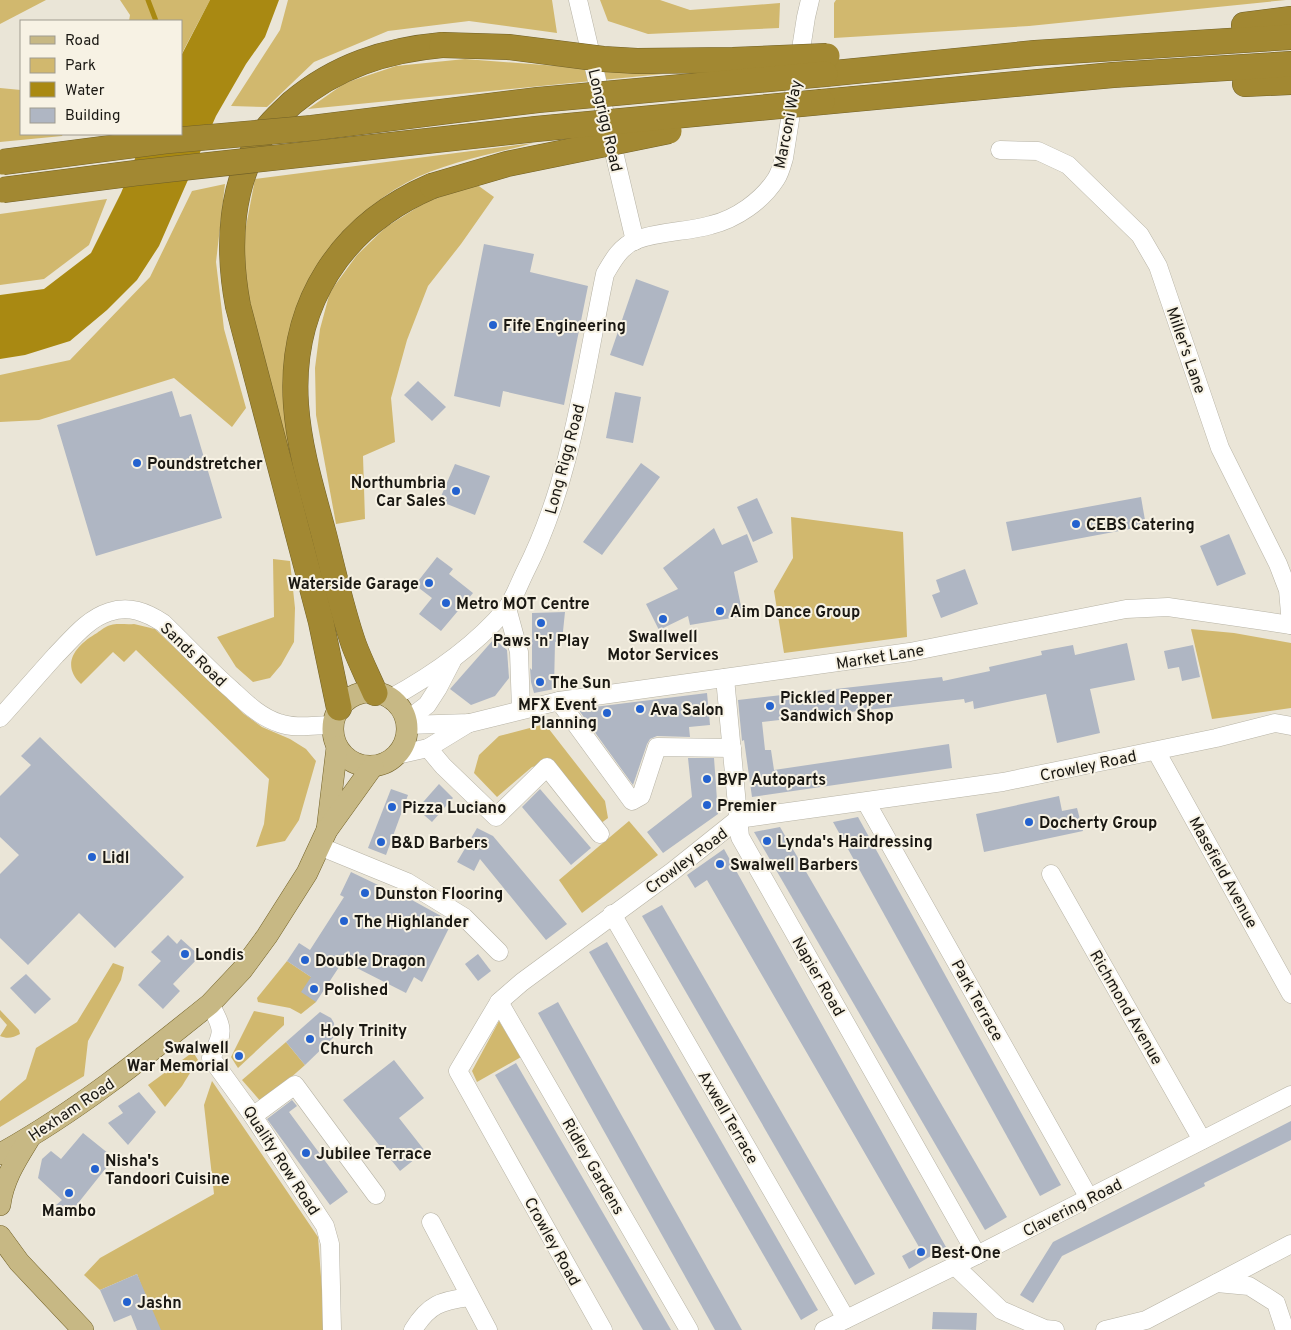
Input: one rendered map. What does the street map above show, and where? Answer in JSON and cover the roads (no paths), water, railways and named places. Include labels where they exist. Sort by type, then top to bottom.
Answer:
[{"type":"highway","points":[[1136,47],[1204,30],[1291,19]]},
{"type":"highway","points":[[1,162],[165,141],[312,128],[826,65],[988,57],[1291,37]]},
{"type":"highway","points":[[336,716],[321,622],[238,306],[232,270],[233,220],[240,188],[254,150],[265,131],[278,116],[317,84],[354,64],[410,48],[442,45],[508,48],[602,59],[637,61],[733,60],[826,65]]},
{"type":"highway","points":[[2,190],[136,173],[536,129],[1113,75],[1291,64]]},
{"type":"highway","points":[[1113,75],[1223,85],[1291,82]]},
{"type":"highway","points":[[382,696],[353,642],[304,458],[296,405],[300,337],[311,301],[329,269],[354,238],[380,214],[396,203],[432,186],[507,164],[774,108]]},
{"type":"main road","points":[[365,693],[382,696],[401,709],[407,723],[407,738],[397,755],[381,764],[372,766],[360,764],[351,760],[337,747],[334,740],[336,716],[355,696],[365,693]]},
{"type":"main road","name":"Hexham Road","points":[[323,838],[337,747]]},
{"type":"main road","name":"Hexham Road","points":[[0,1154],[29,1138],[103,1088],[210,1004],[242,970],[267,936],[307,873],[323,838],[372,766]]},
{"type":"main road","points":[[0,1205],[7,1176],[29,1138]]},
{"type":"main road","points":[[0,1236],[19,1262],[83,1330]]},
{"type":"main road","points":[[0,1250],[19,1262]]},
{"type":"street","name":"Longrigg Road","points":[[578,0],[635,240]]},
{"type":"street","name":"Marconi Way","points":[[635,240],[710,226],[724,221],[757,200],[777,178],[784,158],[810,0]]},
{"type":"street","name":"Miller's Lane","points":[[1000,150],[1038,151],[1068,165],[1140,235],[1158,266],[1220,448],[1278,564],[1288,590],[1291,626]]},
{"type":"street","name":"Long Rigg Road","points":[[452,660],[507,608],[534,556],[556,499],[566,465],[606,274],[613,259],[635,240]]},
{"type":"street","name":"Market Lane","points":[[407,723],[470,722],[560,701],[910,652],[1126,609],[1168,607],[1291,626]]},
{"type":"street","points":[[507,608],[519,652],[522,710]]},
{"type":"street","name":"Sands Road","points":[[0,718],[88,624],[110,612],[133,609],[153,616],[163,623],[219,679],[256,712],[266,718],[280,724],[292,726],[336,716]]},
{"type":"street","points":[[382,696],[452,660]]},
{"type":"street","points":[[407,723],[427,705],[452,660]]},
{"type":"street","name":"Napier Road","points":[[725,678],[740,836],[977,1255]]},
{"type":"street","points":[[560,701],[632,801],[641,796],[657,747],[732,748]]},
{"type":"street","name":"Market Lane","points":[[397,755],[428,748],[470,722]]},
{"type":"street","name":"Crowley Road","points":[[603,1330],[458,1071],[499,1002],[522,982],[738,820],[1003,782],[1283,724]]},
{"type":"street","points":[[428,748],[443,766],[496,817],[547,767],[600,834]]},
{"type":"street","name":"Masefield Avenue","points":[[1156,751],[1291,994]]},
{"type":"street","name":"Park Terrace","points":[[866,802],[1089,1198]]},
{"type":"street","points":[[323,838],[408,882],[464,918],[498,952]]},
{"type":"street","name":"Richmond Avenue","points":[[1051,874],[1202,1140]]},
{"type":"street","name":"Axwell Terrace","points":[[612,914],[846,1319]]},
{"type":"street","name":"Ridley Gardens","points":[[499,1002],[689,1330]]},
{"type":"street","name":"Quality Row Road","points":[[210,1004],[221,1025],[220,1038],[211,1058],[253,1116],[325,1226],[330,1244],[332,1330]]},
{"type":"street","points":[[253,1116],[295,1085],[376,1195]]},
{"type":"street","name":"Clavering Road","points":[[824,1330],[977,1255],[1291,1095]]},
{"type":"street","points":[[431,1222],[488,1330]]},
{"type":"street","points":[[1105,1330],[1146,1320],[1291,1244]]},
{"type":"street","points":[[955,1266],[1001,1310],[1048,1330]]},
{"type":"street","points":[[1217,1282],[1249,1286],[1276,1303],[1285,1330]]},
{"type":"street","points":[[413,1330],[421,1316],[443,1300],[469,1296]]},
{"type":"water","points":[[210,0],[279,0],[265,37],[246,64],[216,116],[159,246],[137,280],[107,310],[70,341],[25,355],[0,359],[0,295],[44,289],[91,253],[121,193],[145,135],[182,135],[182,54]]},
{"type":"waterway","points":[[148,0],[156,20]]},
{"type":"place","name":"Fife Engineering","points":[[493,325]]},
{"type":"place","name":"Poundstretcher","points":[[137,463]]},
{"type":"place","name":"Northumbria Car Sales","points":[[456,491]]},
{"type":"place","name":"CEBS Catering","points":[[1076,524]]},
{"type":"place","name":"Waterside Garage","points":[[429,583]]},
{"type":"place","name":"Metro MOT Centre","points":[[446,603]]},
{"type":"place","name":"Aim Dance Group","points":[[720,611]]},
{"type":"place","name":"Swallwell Motor Services","points":[[663,619]]},
{"type":"place","name":"Paws 'n' Play","points":[[541,623]]},
{"type":"place","name":"The Sun","points":[[540,682]]},
{"type":"place","name":"Pickled Pepper Sandwich Shop","points":[[770,706]]},
{"type":"place","name":"Ava Salon","points":[[640,709]]},
{"type":"place","name":"MFX Event Planning","points":[[607,713]]},
{"type":"place","name":"BVP Autoparts","points":[[707,779]]},
{"type":"place","name":"Premier","points":[[707,805]]},
{"type":"place","name":"Pizza Luciano","points":[[392,807]]},
{"type":"place","name":"Docherty Group","points":[[1029,822]]},
{"type":"place","name":"Lynda's Hairdressing","points":[[767,841]]},
{"type":"place","name":"B&D Barbers","points":[[381,842]]},
{"type":"place","name":"Lidl","points":[[92,857]]},
{"type":"place","name":"Swalwell Barbers","points":[[720,864]]},
{"type":"place","name":"Dunston Flooring","points":[[365,893]]},
{"type":"place","name":"The Highlander","points":[[344,921]]},
{"type":"place","name":"Londis","points":[[185,954]]},
{"type":"place","name":"Double Dragon","points":[[305,960]]},
{"type":"place","name":"Polished","points":[[314,989]]},
{"type":"place","name":"Holy Trinity Church","points":[[310,1039]]},
{"type":"place","name":"Swalwell War Memorial","points":[[239,1056]]},
{"type":"place","name":"Jubilee Terrace","points":[[306,1153]]},
{"type":"place","name":"Nisha's Tandoori Cuisine","points":[[95,1169]]},
{"type":"place","name":"Mambo","points":[[69,1193]]},
{"type":"place","name":"Best-One","points":[[921,1252]]},
{"type":"place","name":"Jashn","points":[[127,1302]]}]
